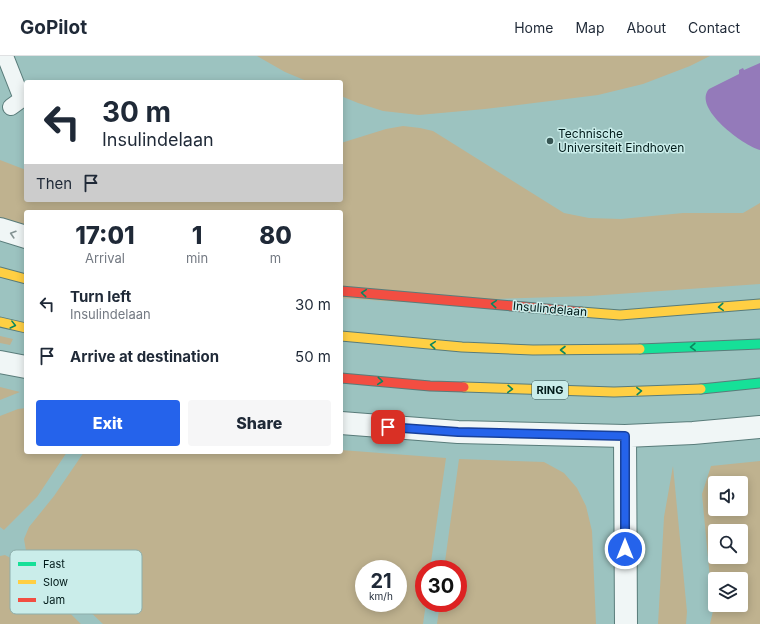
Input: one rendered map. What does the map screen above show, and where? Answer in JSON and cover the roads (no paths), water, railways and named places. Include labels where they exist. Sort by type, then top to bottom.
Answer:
[{"type":"main road","points":[[0,272],[24,278]]},
{"type":"main road","name":"Insulindelaan","points":[[343,291],[620,315],[760,304]]},
{"type":"main road","points":[[0,322],[24,328]]},
{"type":"main road","points":[[343,336],[462,348],[533,350],[606,350],[760,344]]},
{"type":"main road","name":"RING","points":[[343,378],[430,386],[614,392],[697,389],[760,383]]},
{"type":"street","points":[[0,229],[24,236]]},
{"type":"street","points":[[0,362],[24,367]]},
{"type":"street","points":[[343,423],[458,432],[625,436],[692,433],[760,427]]},
{"type":"street","points":[[625,436],[626,624]]},
{"type":"lane","points":[[5,56],[22,100],[11,107]]},
{"type":"place","name":"Technische Universiteit Eindhoven","points":[[550,141]]}]
